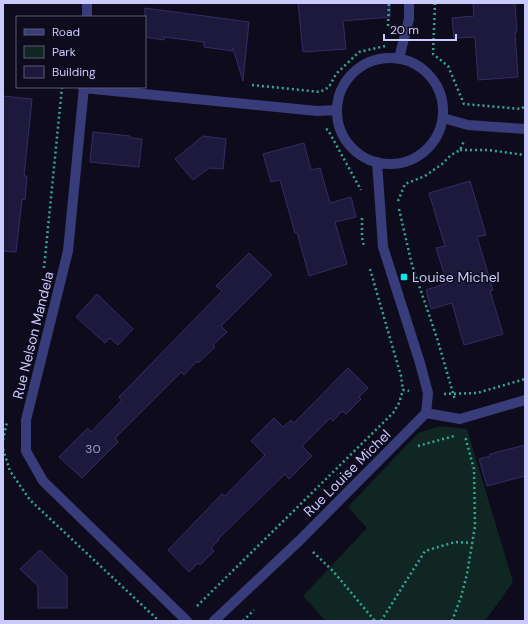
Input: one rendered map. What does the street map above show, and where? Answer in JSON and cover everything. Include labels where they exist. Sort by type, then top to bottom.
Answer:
[{"type":"street","points":[[87,3],[87,16]]},
{"type":"street","points":[[398,58],[409,19],[409,3]]},
{"type":"street","points":[[398,58],[414,64],[427,73],[437,86],[442,102],[443,118],[438,135],[427,149],[412,159],[395,164],[378,162],[361,155],[348,143],[340,128],[337,110],[340,92],[349,77],[363,65],[380,59],[398,58]]},
{"type":"street","points":[[84,88],[317,112],[337,110]]},
{"type":"street","name":"Rue Nelson Mandela","points":[[84,88],[68,251],[26,420],[26,451],[43,481],[186,620]]},
{"type":"street","points":[[443,118],[468,125],[525,129]]},
{"type":"street","points":[[378,162],[383,247],[428,393],[426,413],[460,419],[525,400]]},
{"type":"street","name":"Rue Louise Michel","points":[[214,621],[300,540],[426,413]]},
{"type":"path","points":[[387,31],[389,3]]},
{"type":"path","points":[[436,3],[433,54],[448,66],[464,104],[468,125],[467,136],[460,150]]},
{"type":"path","points":[[252,85],[320,92],[329,87],[336,74],[359,52],[386,46]]},
{"type":"path","points":[[44,269],[62,88]]},
{"type":"path","points":[[320,92],[315,124],[328,130],[362,192]]},
{"type":"path","points":[[464,104],[521,109],[525,106]]},
{"type":"path","points":[[452,621],[461,597],[474,542],[474,469],[454,395],[412,264],[398,201],[405,184],[425,176],[442,164],[451,155],[460,150],[488,150],[525,155]]},
{"type":"path","points":[[362,215],[362,237],[365,250]]},
{"type":"path","points":[[186,620],[202,601],[393,414],[399,403],[403,390],[401,376],[368,264]]},
{"type":"path","points":[[403,390],[454,395],[477,393],[525,379]]},
{"type":"path","points":[[3,440],[9,417]]},
{"type":"path","points":[[3,449],[10,471],[30,500],[159,621]]},
{"type":"path","points":[[300,540],[333,571],[375,621]]},
{"type":"path","points":[[381,621],[425,551],[454,542],[474,542]]},
{"type":"green space","points":[[440,426],[467,429],[513,582],[485,621],[326,621],[303,596],[367,528],[348,507],[418,433]]},
{"type":"building","points":[[298,3],[390,3],[390,17],[343,21],[346,49],[303,52]]},
{"type":"building","points":[[473,3],[515,3],[517,32],[515,33],[518,77],[478,80],[475,37],[454,38],[452,18],[474,16]]},
{"type":"building","points":[[145,8],[249,22],[243,81],[233,48],[233,51],[204,47],[204,42],[164,37],[164,40],[146,37]]},
{"type":"building","points":[[3,96],[32,99],[24,176],[27,176],[25,200],[22,199],[16,252],[3,251]]},
{"type":"building","points":[[93,132],[130,136],[130,138],[142,139],[139,167],[90,162]]},
{"type":"building","points":[[203,136],[226,139],[223,169],[209,168],[193,180],[175,159]]},
{"type":"building","points":[[304,143],[311,170],[320,168],[330,203],[351,197],[356,217],[335,222],[347,264],[309,276],[297,232],[295,233],[280,180],[271,182],[263,154]]},
{"type":"building","points":[[470,181],[486,235],[477,237],[493,290],[490,291],[503,334],[464,345],[452,303],[431,309],[426,290],[447,283],[436,248],[445,246],[429,193]]},
{"type":"building","points":[[249,253],[272,275],[221,326],[227,332],[213,345],[215,347],[198,363],[197,361],[184,375],[181,372],[115,438],[118,442],[82,478],[59,457],[88,428],[91,432],[122,400],[119,397],[222,291],[216,286]]},
{"type":"building","points":[[97,294],[133,329],[118,345],[110,338],[105,343],[76,317]]},
{"type":"building","points":[[348,368],[368,388],[359,397],[361,399],[346,414],[342,411],[333,421],[330,418],[302,446],[312,456],[289,479],[285,474],[218,539],[219,540],[211,548],[214,551],[200,565],[198,563],[189,572],[168,550],[222,494],[225,496],[265,455],[251,441],[274,418],[283,427],[291,420],[294,423]]},
{"type":"building","points":[[525,445],[525,476],[487,486],[479,459],[490,456],[490,454]]},
{"type":"building","points":[[40,550],[67,576],[67,608],[38,608],[38,586],[20,569]]},
{"type":"place","name":"Louise Michel","points":[[404,277]]}]
